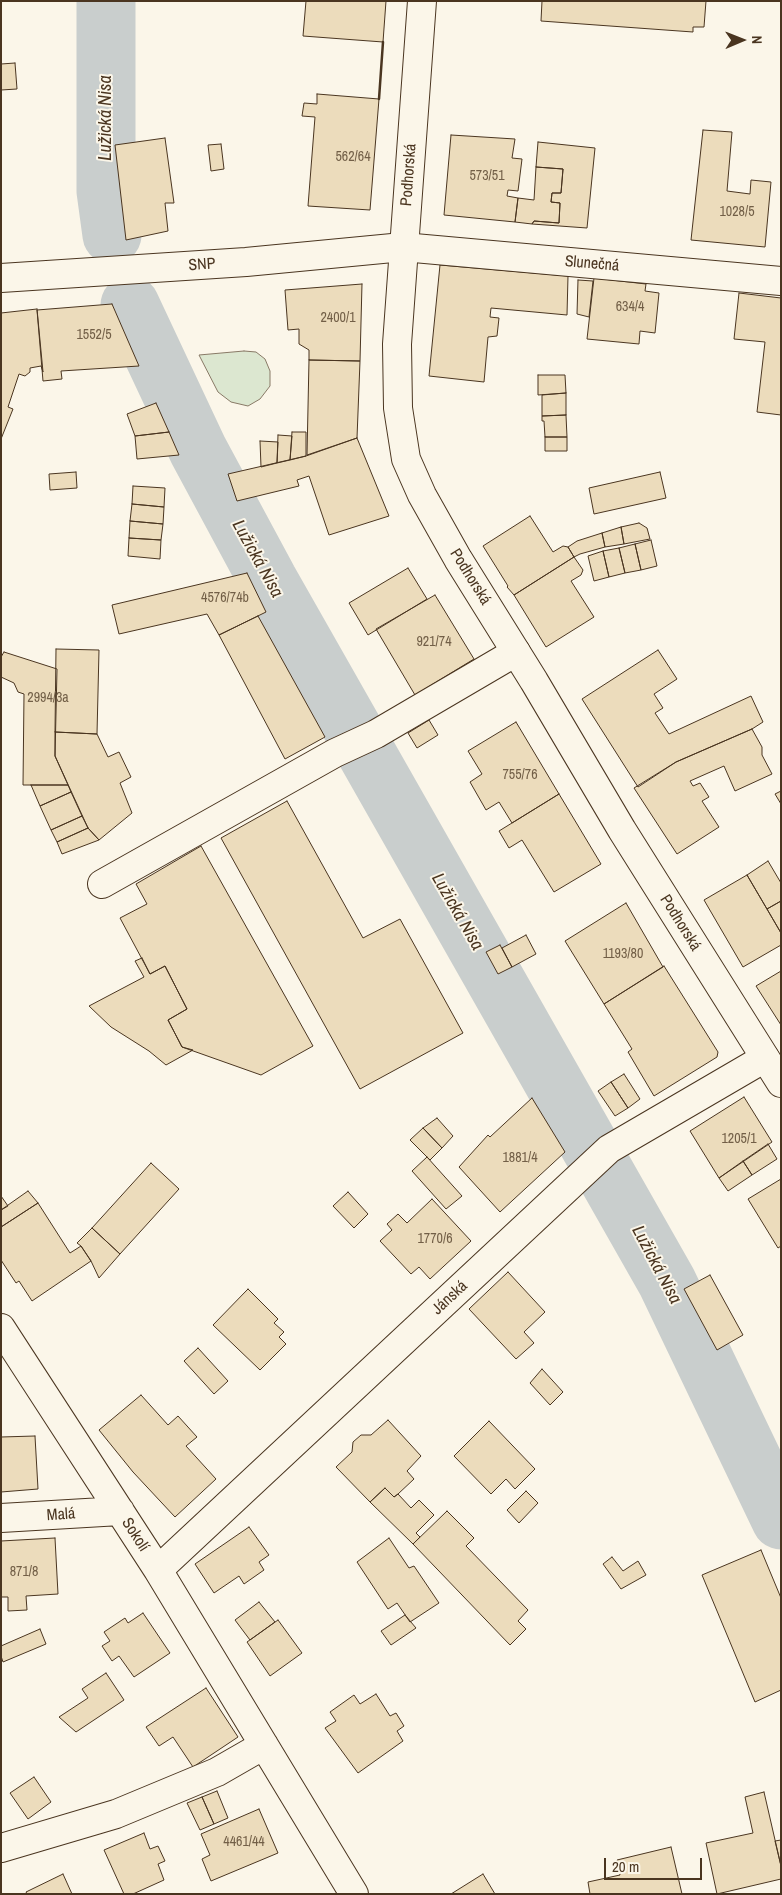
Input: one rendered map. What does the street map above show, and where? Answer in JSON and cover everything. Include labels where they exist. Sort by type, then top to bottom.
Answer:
[{"type":"street","name":"Podhorská","points":[[422,1],[397,344],[398,399],[406,459],[422,495],[458,560],[516,652],[622,830],[781,1083]]},
{"type":"street","name":"SNP","points":[[1,278],[246,262],[403,247]]},
{"type":"street","name":"Slunečná","points":[[403,247],[781,281]]},
{"type":"street","points":[[102,884],[335,753],[376,734],[516,652]]},
{"type":"street","name":"Jánská","points":[[158,1570],[609,1149],[766,1058]]},
{"type":"street","name":"Sokolí","points":[[1,1328],[158,1570],[354,1894]]},
{"type":"street","name":"Malá","points":[[1,1518],[120,1511]]},
{"type":"street","points":[[1,1848],[116,1814],[218,1772],[264,1745]]},
{"type":"green space","points":[[244,351],[256,352],[265,359],[270,371],[270,386],[260,399],[248,406],[231,402],[218,392],[199,355]]},
{"type":"building","points":[[306,1],[386,1],[383,42],[303,36]]},
{"type":"building","points":[[542,1],[706,1],[704,27],[693,27],[693,32],[541,21]]},
{"type":"building","points":[[15,63],[17,89],[1,90],[1,64]]},
{"type":"building","points":[[317,94],[379,99],[370,210],[308,206],[315,117],[302,116],[304,103],[317,104]]},
{"type":"building","points":[[703,130],[732,132],[727,191],[750,194],[751,180],[771,182],[765,247],[691,240]]},
{"type":"building","points":[[451,135],[515,139],[512,158],[522,159],[518,191],[508,190],[507,196],[518,198],[515,222],[444,215]]},
{"type":"building","points":[[165,138],[174,203],[165,203],[168,231],[126,240],[115,145]]},
{"type":"building","points":[[538,142],[595,148],[587,228],[532,224],[534,221],[559,223],[560,203],[551,202],[552,193],[561,193],[563,169],[536,167]]},
{"type":"building","points":[[221,144],[224,169],[211,171],[208,145]]},
{"type":"building","points":[[536,167],[563,169],[561,193],[552,193],[551,202],[560,203],[559,223],[534,221],[532,224],[515,222],[518,198],[534,200]]},
{"type":"building","points":[[440,265],[568,276],[567,315],[491,308],[490,317],[499,318],[497,336],[488,337],[484,382],[429,376]]},
{"type":"building","points":[[594,278],[646,284],[645,291],[659,293],[655,333],[640,331],[639,344],[587,339]]},
{"type":"building","points":[[578,280],[593,281],[589,317],[577,314]]},
{"type":"building","points":[[362,284],[360,361],[309,360],[309,350],[299,344],[299,329],[288,330],[285,290]]},
{"type":"building","points":[[739,293],[781,298],[781,415],[757,412],[765,342],[734,339]]},
{"type":"building","points":[[112,304],[139,366],[61,371],[62,379],[43,381],[37,310]]},
{"type":"building","points":[[37,309],[43,372],[41,366],[30,368],[30,372],[25,376],[19,374],[8,407],[13,409],[1,439],[1,313]]},
{"type":"building","points":[[309,360],[360,361],[357,438],[307,455]]},
{"type":"building","points":[[538,375],[565,375],[566,393],[538,395]]},
{"type":"building","points":[[566,393],[566,415],[542,416],[542,395]]},
{"type":"building","points":[[156,403],[169,432],[135,436],[127,414]]},
{"type":"building","points":[[566,415],[567,437],[545,437],[542,416]]},
{"type":"building","points":[[169,432],[179,455],[137,459],[135,436]]},
{"type":"building","points":[[292,432],[306,432],[306,456],[290,460]]},
{"type":"building","points":[[278,435],[292,436],[290,460],[277,463]]},
{"type":"building","points":[[545,437],[567,437],[567,451],[545,451]]},
{"type":"building","points":[[357,438],[389,516],[329,535],[309,476],[297,480],[299,486],[237,501],[228,474],[306,456]]},
{"type":"building","points":[[260,441],[278,442],[277,463],[261,467]]},
{"type":"building","points":[[76,472],[77,488],[50,490],[49,474]]},
{"type":"building","points":[[660,472],[666,498],[594,514],[589,488]]},
{"type":"building","points":[[133,486],[165,488],[164,507],[132,504]]},
{"type":"building","points":[[132,504],[164,507],[163,524],[130,521]]},
{"type":"building","points":[[530,516],[553,552],[563,546],[568,547],[574,557],[514,595],[507,587],[483,546]]},
{"type":"building","points":[[130,521],[163,524],[161,540],[129,538]]},
{"type":"building","points":[[639,523],[647,528],[650,539],[624,544],[621,527]]},
{"type":"building","points":[[621,527],[624,544],[605,547],[602,533]]},
{"type":"building","points":[[602,533],[605,547],[574,557],[568,547],[577,541]]},
{"type":"building","points":[[129,538],[161,540],[160,559],[128,556]]},
{"type":"building","points":[[651,540],[657,566],[641,570],[635,544]]},
{"type":"building","points":[[635,544],[641,570],[625,573],[619,548]]},
{"type":"building","points":[[619,548],[625,573],[609,577],[603,551]]},
{"type":"building","points":[[603,551],[609,577],[594,581],[588,556]]},
{"type":"building","points":[[574,557],[583,570],[581,575],[571,581],[594,617],[546,647],[514,595]]},
{"type":"building","points":[[408,568],[427,599],[368,635],[349,603]]},
{"type":"building","points":[[247,573],[266,612],[219,635],[207,614],[119,634],[112,605]]},
{"type":"building","points":[[435,595],[474,659],[415,695],[376,629]]},
{"type":"building","points":[[258,616],[325,737],[285,759],[219,635]]},
{"type":"building","points":[[56,649],[99,650],[97,734],[55,732]]},
{"type":"building","points":[[658,650],[677,679],[654,694],[663,708],[655,713],[669,734],[751,696],[763,722],[752,729],[676,762],[638,787],[582,699]]},
{"type":"building","points":[[4,652],[57,669],[55,756],[68,785],[23,785],[24,694],[18,692],[14,683],[1,677],[1,657]]},
{"type":"building","points":[[429,720],[438,735],[417,748],[408,733]]},
{"type":"building","points":[[516,722],[559,794],[512,823],[499,802],[486,810],[470,782],[482,774],[468,751]]},
{"type":"building","points":[[752,729],[762,747],[762,755],[772,774],[735,791],[724,766],[690,781],[693,786],[700,783],[709,797],[702,801],[719,827],[677,854],[634,788],[676,762]]},
{"type":"building","points":[[55,732],[97,734],[108,757],[119,752],[131,777],[120,783],[132,813],[99,840],[88,828],[55,756]]},
{"type":"building","points":[[31,785],[68,785],[71,792],[40,806]]},
{"type":"building","points":[[781,791],[781,804],[775,794]]},
{"type":"building","points":[[71,792],[82,816],[51,830],[40,806]]},
{"type":"building","points":[[559,794],[601,864],[554,892],[522,840],[509,848],[499,831]]},
{"type":"building","points":[[287,801],[363,938],[400,919],[463,1033],[360,1089],[221,838]]},
{"type":"building","points":[[82,816],[88,828],[57,842],[51,830]]},
{"type":"building","points":[[88,828],[99,840],[62,854],[57,842]]},
{"type":"building","points":[[201,846],[313,1046],[261,1075],[182,1047],[168,1020],[187,1009],[165,966],[150,974],[120,918],[147,904],[136,884]]},
{"type":"building","points":[[768,861],[781,883],[781,901],[767,909],[747,875]]},
{"type":"building","points":[[747,875],[781,933],[781,945],[743,967],[704,900]]},
{"type":"building","points":[[781,901],[781,933],[767,909]]},
{"type":"building","points":[[626,903],[663,967],[604,1004],[565,941]]},
{"type":"building","points":[[526,935],[536,954],[512,967],[502,948]]},
{"type":"building","points":[[500,945],[512,967],[498,974],[486,952]]},
{"type":"building","points":[[142,958],[150,974],[165,966],[187,1009],[168,1020],[182,1047],[193,1050],[166,1065],[149,1051],[111,1027],[89,1006],[144,977],[135,961]]},
{"type":"building","points":[[664,966],[718,1052],[717,1057],[654,1096],[628,1052],[632,1049],[604,1004]]},
{"type":"building","points":[[781,971],[781,1025],[756,986]]},
{"type":"building","points":[[624,1074],[640,1099],[628,1108],[611,1082]]},
{"type":"building","points":[[611,1082],[628,1108],[615,1116],[598,1091]]},
{"type":"building","points":[[744,1097],[772,1142],[719,1178],[690,1131]]},
{"type":"building","points":[[532,1098],[565,1152],[500,1212],[459,1167],[488,1135],[490,1137]]},
{"type":"building","points":[[437,1118],[453,1136],[442,1148],[423,1128]]},
{"type":"building","points":[[423,1128],[442,1148],[430,1160],[410,1140]]},
{"type":"building","points":[[768,1144],[777,1159],[752,1175],[743,1161]]},
{"type":"building","points":[[427,1157],[462,1196],[446,1209],[412,1171]]},
{"type":"building","points":[[743,1161],[752,1175],[728,1191],[719,1178]]},
{"type":"building","points":[[151,1163],[179,1189],[120,1254],[92,1228]]},
{"type":"building","points":[[781,1179],[781,1246],[778,1248],[748,1199]]},
{"type":"building","points":[[28,1191],[38,1203],[1,1227],[1,1210]]},
{"type":"building","points":[[348,1192],[368,1214],[354,1228],[333,1206]]},
{"type":"building","points":[[1,1196],[8,1206],[1,1210]]},
{"type":"building","points":[[432,1199],[471,1241],[430,1279],[419,1267],[411,1274],[380,1241],[392,1230],[387,1224],[398,1214],[407,1223]]},
{"type":"building","points":[[38,1203],[70,1253],[81,1246],[91,1261],[32,1301],[19,1281],[16,1283],[1,1260],[1,1227]]},
{"type":"building","points":[[92,1228],[120,1254],[99,1278],[91,1261],[77,1243]]},
{"type":"building","points":[[508,1272],[545,1312],[524,1332],[534,1343],[516,1359],[469,1309]]},
{"type":"building","points":[[710,1275],[743,1335],[717,1350],[684,1289]]},
{"type":"building","points":[[248,1289],[278,1319],[274,1323],[284,1332],[279,1337],[286,1344],[260,1370],[213,1325]]},
{"type":"building","points":[[198,1348],[228,1381],[214,1394],[184,1361]]},
{"type":"building","points":[[542,1369],[563,1392],[550,1405],[530,1383]]},
{"type":"building","points":[[141,1395],[168,1425],[178,1416],[197,1437],[186,1446],[216,1479],[175,1517],[133,1472],[99,1430]]},
{"type":"building","points":[[388,1420],[421,1456],[407,1471],[414,1479],[398,1494],[394,1497],[385,1488],[370,1502],[336,1467],[352,1452],[353,1442],[361,1435],[371,1435]]},
{"type":"building","points":[[489,1421],[535,1469],[515,1489],[506,1479],[491,1494],[454,1456]]},
{"type":"building","points":[[35,1436],[38,1489],[1,1492],[1,1437]]},
{"type":"building","points":[[385,1488],[394,1497],[398,1494],[411,1508],[419,1500],[434,1515],[416,1533],[420,1537],[413,1544],[370,1502]]},
{"type":"building","points":[[526,1491],[538,1503],[519,1523],[507,1510]]},
{"type":"building","points":[[447,1511],[474,1538],[466,1546],[528,1610],[518,1621],[526,1629],[510,1645],[413,1544]]},
{"type":"building","points":[[249,1527],[269,1555],[259,1562],[264,1570],[244,1584],[239,1576],[214,1593],[195,1564]]},
{"type":"building","points":[[55,1538],[58,1594],[26,1596],[27,1610],[8,1611],[8,1597],[1,1597],[1,1541]]},
{"type":"building","points":[[389,1538],[409,1568],[414,1566],[439,1603],[410,1622],[397,1603],[388,1609],[357,1562]]},
{"type":"building","points":[[761,1550],[781,1598],[781,1690],[755,1702],[702,1575]]},
{"type":"building","points":[[612,1557],[623,1571],[638,1561],[646,1575],[621,1589],[603,1564]]},
{"type":"building","points":[[259,1602],[275,1622],[250,1640],[235,1620]]},
{"type":"building","points":[[143,1613],[170,1653],[134,1677],[119,1656],[112,1661],[102,1646],[110,1641],[104,1632],[125,1618],[128,1623]]},
{"type":"building","points":[[405,1615],[416,1628],[391,1645],[381,1631]]},
{"type":"building","points":[[278,1620],[302,1653],[270,1676],[247,1642]]},
{"type":"building","points":[[40,1629],[46,1644],[3,1662],[1,1646]]},
{"type":"building","points":[[106,1673],[124,1700],[76,1732],[59,1717],[88,1698],[82,1689]]},
{"type":"building","points":[[206,1688],[238,1737],[193,1767],[173,1737],[159,1746],[146,1727]]},
{"type":"building","points":[[376,1694],[390,1716],[396,1713],[404,1726],[397,1731],[403,1741],[358,1773],[325,1728],[336,1721],[330,1712],[354,1695],[360,1704]]},
{"type":"building","points":[[34,1777],[51,1802],[28,1819],[10,1793]]},
{"type":"building","points":[[217,1791],[228,1818],[214,1824],[202,1797]]},
{"type":"building","points":[[764,1792],[781,1866],[781,1879],[717,1894],[706,1843],[753,1833],[745,1797]]},
{"type":"building","points":[[202,1797],[214,1824],[200,1830],[187,1803]]},
{"type":"building","points":[[259,1809],[278,1853],[211,1881],[202,1859],[210,1855],[201,1834]]},
{"type":"building","points":[[144,1833],[150,1849],[158,1846],[165,1861],[158,1864],[164,1880],[133,1894],[124,1894],[104,1850]]},
{"type":"building","points":[[781,1840],[781,1866],[775,1841]]},
{"type":"building","points":[[671,1847],[682,1894],[590,1894],[588,1882],[620,1875],[617,1860]]},
{"type":"building","points":[[63,1874],[72,1894],[27,1894],[26,1892]]},
{"type":"building","points":[[483,1874],[495,1894],[451,1894]]},
{"type":"waterway","name":"Lužická Nisa","points":[[106,1],[106,191],[112,235]]},
{"type":"waterway","name":"Lužická Nisa","points":[[130,305],[198,450],[268,580],[667,1282],[781,1520]]},
{"type":"wall","points":[[379,99],[383,42]]}]
